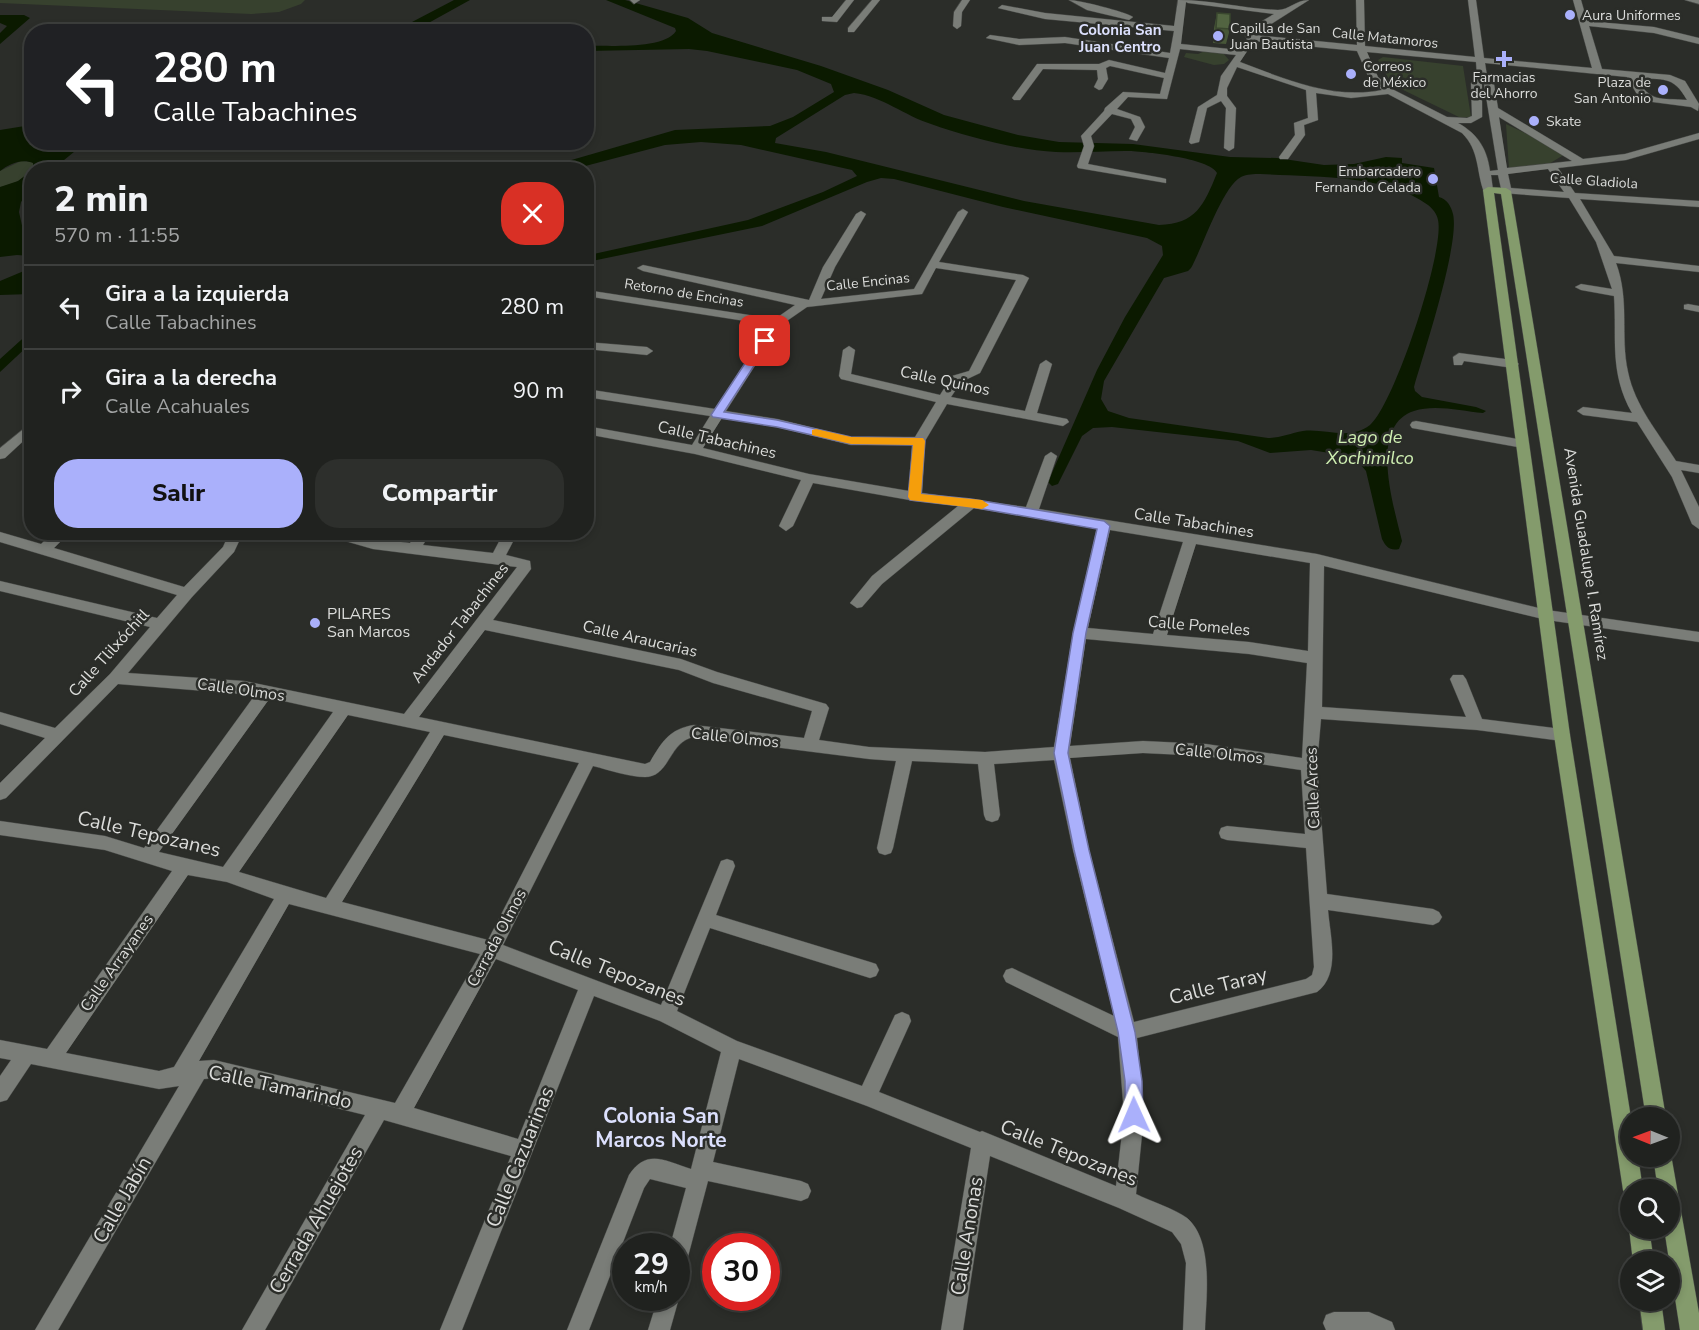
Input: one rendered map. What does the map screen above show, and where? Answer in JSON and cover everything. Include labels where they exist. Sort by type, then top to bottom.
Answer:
[{"type":"main road","name":"Calle Gladiola","points":[[1488,190],[1506,192]]},
{"type":"main road","points":[[1488,190],[1562,735],[1631,1179]]},
{"type":"main road","name":"Avenida Guadalupe I. Ramírez","points":[[1506,192],[1654,1107]]},
{"type":"main road","points":[[1676,1239],[1691,1330]]},
{"type":"main road","points":[[1651,1311],[1654,1330]]},
{"type":"street","points":[[825,19],[834,20],[850,0]]},
{"type":"street","points":[[851,30],[876,0]]},
{"type":"street","points":[[957,26],[958,12],[966,0]]},
{"type":"street","points":[[1073,0],[1090,8],[1131,18],[1131,25]]},
{"type":"street","points":[[1162,181],[1084,162],[1089,146],[1086,136],[1108,110],[1129,93],[1164,97],[1176,46],[1182,0]]},
{"type":"street","points":[[1188,0],[1283,13]]},
{"type":"street","points":[[1229,148],[1231,108],[1222,96],[1226,76],[1252,38],[1249,36],[1250,32],[1305,0]]},
{"type":"street","points":[[1360,0],[1361,49],[1374,78],[1389,91],[1474,138],[1480,147],[1488,190]]},
{"type":"street","name":"Avenida Guadalupe I. Ramírez","points":[[1472,0],[1479,61],[1482,76],[1489,84],[1506,192]]},
{"type":"street","points":[[1577,0],[1598,72]]},
{"type":"street","points":[[1689,0],[1699,1]]},
{"type":"street","points":[[1002,8],[1037,29],[1065,40],[1173,56]]},
{"type":"street","points":[[1065,40],[1078,20]]},
{"type":"street","points":[[990,38],[1078,20],[1177,29]]},
{"type":"street","points":[[1585,23],[1654,30],[1699,41]]},
{"type":"street","name":"Calle Matamoros","points":[[1252,38],[1677,80],[1682,83],[1696,106]]},
{"type":"street","points":[[1176,46],[1242,52]]},
{"type":"street","points":[[1017,98],[1040,66],[1101,67],[1109,63],[1168,76]]},
{"type":"street","points":[[1236,63],[1311,89],[1370,95],[1389,91]]},
{"type":"street","points":[[1099,87],[1103,79],[1101,67]]},
{"type":"street","points":[[1445,120],[1468,121],[1477,117],[1476,83],[1482,76]]},
{"type":"street","points":[[1631,76],[1641,94],[1648,99],[1696,106]]},
{"type":"street","points":[[1284,157],[1300,135],[1299,123],[1313,120],[1311,89]]},
{"type":"street","points":[[1194,142],[1203,107],[1222,96]]},
{"type":"street","points":[[1108,110],[1135,117],[1140,127],[1134,139]]},
{"type":"street","points":[[1494,110],[1581,162]]},
{"type":"street","points":[[1485,173],[1502,173],[1626,157],[1699,136]]},
{"type":"street","points":[[1551,166],[1571,194],[1609,259],[1619,294],[1620,366],[1625,386],[1641,418],[1671,464],[1698,522]]},
{"type":"street","name":"Calle Gladiola","points":[[1506,192],[1571,194],[1699,204]]},
{"type":"street","points":[[932,264],[963,213]]},
{"type":"street","points":[[643,268],[808,304],[861,214]]},
{"type":"street","points":[[1609,259],[1699,269]]},
{"type":"street","name":"Calle Encinas","points":[[777,323],[808,304],[918,292],[932,264],[1023,278],[974,373],[956,379],[942,399]]},
{"type":"street","points":[[1581,287],[1619,294]]},
{"type":"street","name":"Retorno de Encinas","points":[[594,294],[777,323]]},
{"type":"street","points":[[695,450],[777,323]]},
{"type":"street","points":[[594,346],[647,351]]},
{"type":"street","name":"Calle Quinos","points":[[849,350],[845,376],[942,399],[1064,422]]},
{"type":"street","points":[[1458,362],[1459,357],[1513,364]]},
{"type":"street","points":[[1030,416],[1046,364]]},
{"type":"street","points":[[594,394],[777,423],[851,441],[919,441]]},
{"type":"street","points":[[915,497],[919,441],[942,399]]},
{"type":"street","points":[[1583,411],[1641,418]]},
{"type":"street","points":[[1416,425],[1523,444]]},
{"type":"street","name":"Calle Tabachines","points":[[594,431],[695,450],[809,478],[915,497],[1031,512],[1104,526],[1317,559],[1547,615],[1699,637]]},
{"type":"street","points":[[0,455],[24,433]]},
{"type":"street","points":[[1031,512],[1050,456]]},
{"type":"street","points":[[1671,464],[1699,469]]},
{"type":"street","points":[[786,526],[809,478]]},
{"type":"street","points":[[857,603],[877,580],[971,503]]},
{"type":"street","points":[[1104,526],[1080,633],[1061,753],[1126,1032],[1133,1081],[1134,1115],[1125,1200]]},
{"type":"street","points":[[0,537],[187,593]]},
{"type":"street","points":[[1158,640],[1191,539]]},
{"type":"street","points":[[43,550],[54,540]]},
{"type":"street","name":"Calle Tlilxóchitl","points":[[0,793],[115,678],[187,593],[228,549],[232,540]]},
{"type":"street","points":[[383,540],[413,550],[496,558]]},
{"type":"street","points":[[413,550],[419,540]]},
{"type":"street","name":"Andador Tabachines","points":[[408,720],[524,569],[525,564],[496,558],[507,540]]},
{"type":"street","name":"Calle Arces","points":[[1317,559],[1314,712],[1310,765],[1323,967],[1319,980]]},
{"type":"street","points":[[0,586],[160,624]]},
{"type":"street","name":"Calle Araucarias","points":[[484,624],[681,665],[713,677],[821,708],[809,746]]},
{"type":"street","name":"Calle Pomeles","points":[[1080,633],[1250,648],[1314,658]]},
{"type":"street","name":"Calle Olmos","points":[[115,678],[244,687],[646,771],[656,767],[674,737],[683,732],[694,731],[809,746],[905,755],[986,758],[1143,747],[1206,750],[1310,765]]},
{"type":"street","points":[[1458,679],[1477,724]]},
{"type":"street","points":[[147,856],[266,692]]},
{"type":"street","points":[[227,875],[345,707]]},
{"type":"street","points":[[1314,712],[1477,724],[1562,735]]},
{"type":"street","points":[[0,718],[56,735]]},
{"type":"street","points":[[330,907],[441,727]]},
{"type":"street","points":[[885,848],[905,755]]},
{"type":"street","points":[[986,758],[992,815]]},
{"type":"street","name":"Cerrada Olmos","points":[[400,1114],[492,949],[589,759]]},
{"type":"street","name":"Calle Tepozanes","points":[[0,828],[105,843],[184,867],[227,875],[285,895],[492,949],[666,1015],[732,1048],[867,1096],[1125,1200],[1179,1225],[1190,1239],[1196,1263],[1194,1330]]},
{"type":"street","points":[[1227,833],[1315,842]]},
{"type":"street","points":[[666,1015],[727,866]]},
{"type":"street","name":"Calle Arrayanes","points":[[50,1060],[184,867]]},
{"type":"street","points":[[179,1077],[285,895]]},
{"type":"street","points":[[1319,901],[1433,917]]},
{"type":"street","points":[[705,919],[870,970]]},
{"type":"street","points":[[1012,976],[1126,1032]]},
{"type":"street","name":"Calle Taray","points":[[1126,1032],[1311,986],[1319,980]]},
{"type":"street","name":"Calle Cazuarinas","points":[[451,1330],[589,985]]},
{"type":"street","points":[[867,1096],[902,1021]]},
{"type":"street","points":[[684,1233],[732,1048]]},
{"type":"street","name":"Calle Tamarindo","points":[[0,1049],[25,1056],[159,1080],[179,1077],[199,1070],[214,1069],[400,1114],[523,1150]]},
{"type":"street","points":[[0,1093],[25,1056]]},
{"type":"street","name":"Calle Jabín","points":[[46,1330],[199,1070]]},
{"type":"street","name":"Cerrada Ahuejotes","points":[[253,1330],[379,1109]]},
{"type":"street","name":"Calle Anonas","points":[[952,1330],[982,1141]]},
{"type":"street","points":[[578,1330],[636,1182],[644,1170],[653,1168],[801,1191]]},
{"type":"street","points":[[659,1330],[664,1311]]},
{"type":"street","points":[[1334,1323],[1369,1323],[1384,1330]]},
{"type":"shaded area","points":[[0,0],[305,0],[301,4],[279,12],[251,14],[0,3]]},
{"type":"shaded area","points":[[1205,51],[1223,53],[1229,60],[1224,64],[1214,65],[1184,57],[1186,53],[1198,54]]},
{"type":"shaded area","points":[[1383,57],[1463,66],[1471,117],[1461,118],[1391,83],[1378,60]]},
{"type":"shaded area","points":[[1506,124],[1567,153],[1547,165],[1509,169]]},
{"type":"shaded area","points":[[21,161],[32,162],[24,162],[24,176],[20,180],[0,187],[0,171]]},
{"type":"water","points":[[454,0],[470,0],[427,24],[405,24]]},
{"type":"water","name":"Lago de Xochimilco","points":[[606,0],[625,0],[688,18],[712,33],[821,66],[888,90],[944,115],[1018,135],[1059,142],[1133,144],[1230,157],[1277,158],[1324,165],[1354,164],[1386,157],[1402,158],[1402,163],[1434,168],[1439,197],[1451,208],[1454,229],[1440,299],[1414,387],[1422,397],[1486,411],[1483,413],[1422,409],[1400,420],[1391,433],[1388,470],[1390,490],[1402,541],[1399,549],[1389,548],[1382,539],[1366,471],[1360,464],[1342,455],[1311,450],[1270,453],[1238,441],[1112,427],[1093,428],[1082,436],[1058,484],[1052,486],[1048,482],[1097,370],[1125,317],[1163,255],[1162,246],[1147,238],[1003,207],[894,179],[881,178],[762,226],[594,261],[594,253],[748,220],[823,192],[857,176],[852,170],[741,145],[701,142],[665,145],[594,164],[565,162],[675,130],[770,126],[793,117],[834,92],[831,84],[797,70],[707,51],[689,49],[594,51],[594,46],[648,44],[670,37],[676,31],[675,28]],"holes":[[[854,93],[864,95],[931,124],[993,142],[1025,149],[1056,152],[1125,151],[1160,154],[1202,163],[1217,173],[1208,194],[1197,211],[1182,221],[1159,225],[1024,201],[826,152],[775,143],[776,138],[845,95]],[[1250,174],[1324,177],[1370,182],[1411,195],[1428,205],[1438,220],[1434,262],[1416,327],[1392,389],[1370,425],[1354,432],[1303,431],[1268,438],[1129,418],[1108,411],[1101,399],[1104,381],[1164,278],[1191,268],[1220,205],[1234,183]]]},
{"type":"water","points":[[0,15],[24,15],[30,18],[0,44],[0,33],[7,26],[0,23]]},
{"type":"water","points":[[24,126],[24,150],[76,150],[62,162],[20,161],[0,171],[0,130]]},
{"type":"water","points":[[24,176],[24,198],[19,212],[24,231],[24,256],[0,257],[0,187]]},
{"type":"water","points":[[24,271],[24,294],[0,295],[0,281]]},
{"type":"water","points":[[24,337],[24,350],[0,372],[0,359]]},
{"type":"building","points":[[1217,13],[1230,14],[1230,29],[1216,28]]},
{"type":"slow traffic","points":[[816,432],[851,441],[919,441],[915,497],[982,505]]},
{"type":"place","name":"Aura Uniformes","points":[[1570,15]]},
{"type":"place","name":"Capilla de San Juan Bautista","points":[[1218,36]]},
{"type":"place","name":"Farmacias del Ahorro","points":[[1504,59]]},
{"type":"place","name":"Correos de México","points":[[1351,74]]},
{"type":"place","name":"Plaza de San Antonio","points":[[1663,90]]},
{"type":"place","name":"Skate","points":[[1534,121]]},
{"type":"place","name":"Embarcadero Fernando Celada","points":[[1433,179]]},
{"type":"place","name":"PILARES San Marcos","points":[[315,623]]},
{"type":"district","name":"Colonia San Juan Centro","points":[[1120,38]]},
{"type":"district","name":"Colonia San Marcos Norte","points":[[661,1128]]},
{"type":"route","points":[[765,341],[717,415],[777,423],[851,441],[919,441],[915,497],[1031,512],[1104,526],[1080,633],[1061,753],[1126,1032],[1133,1081],[1134,1115]]}]
